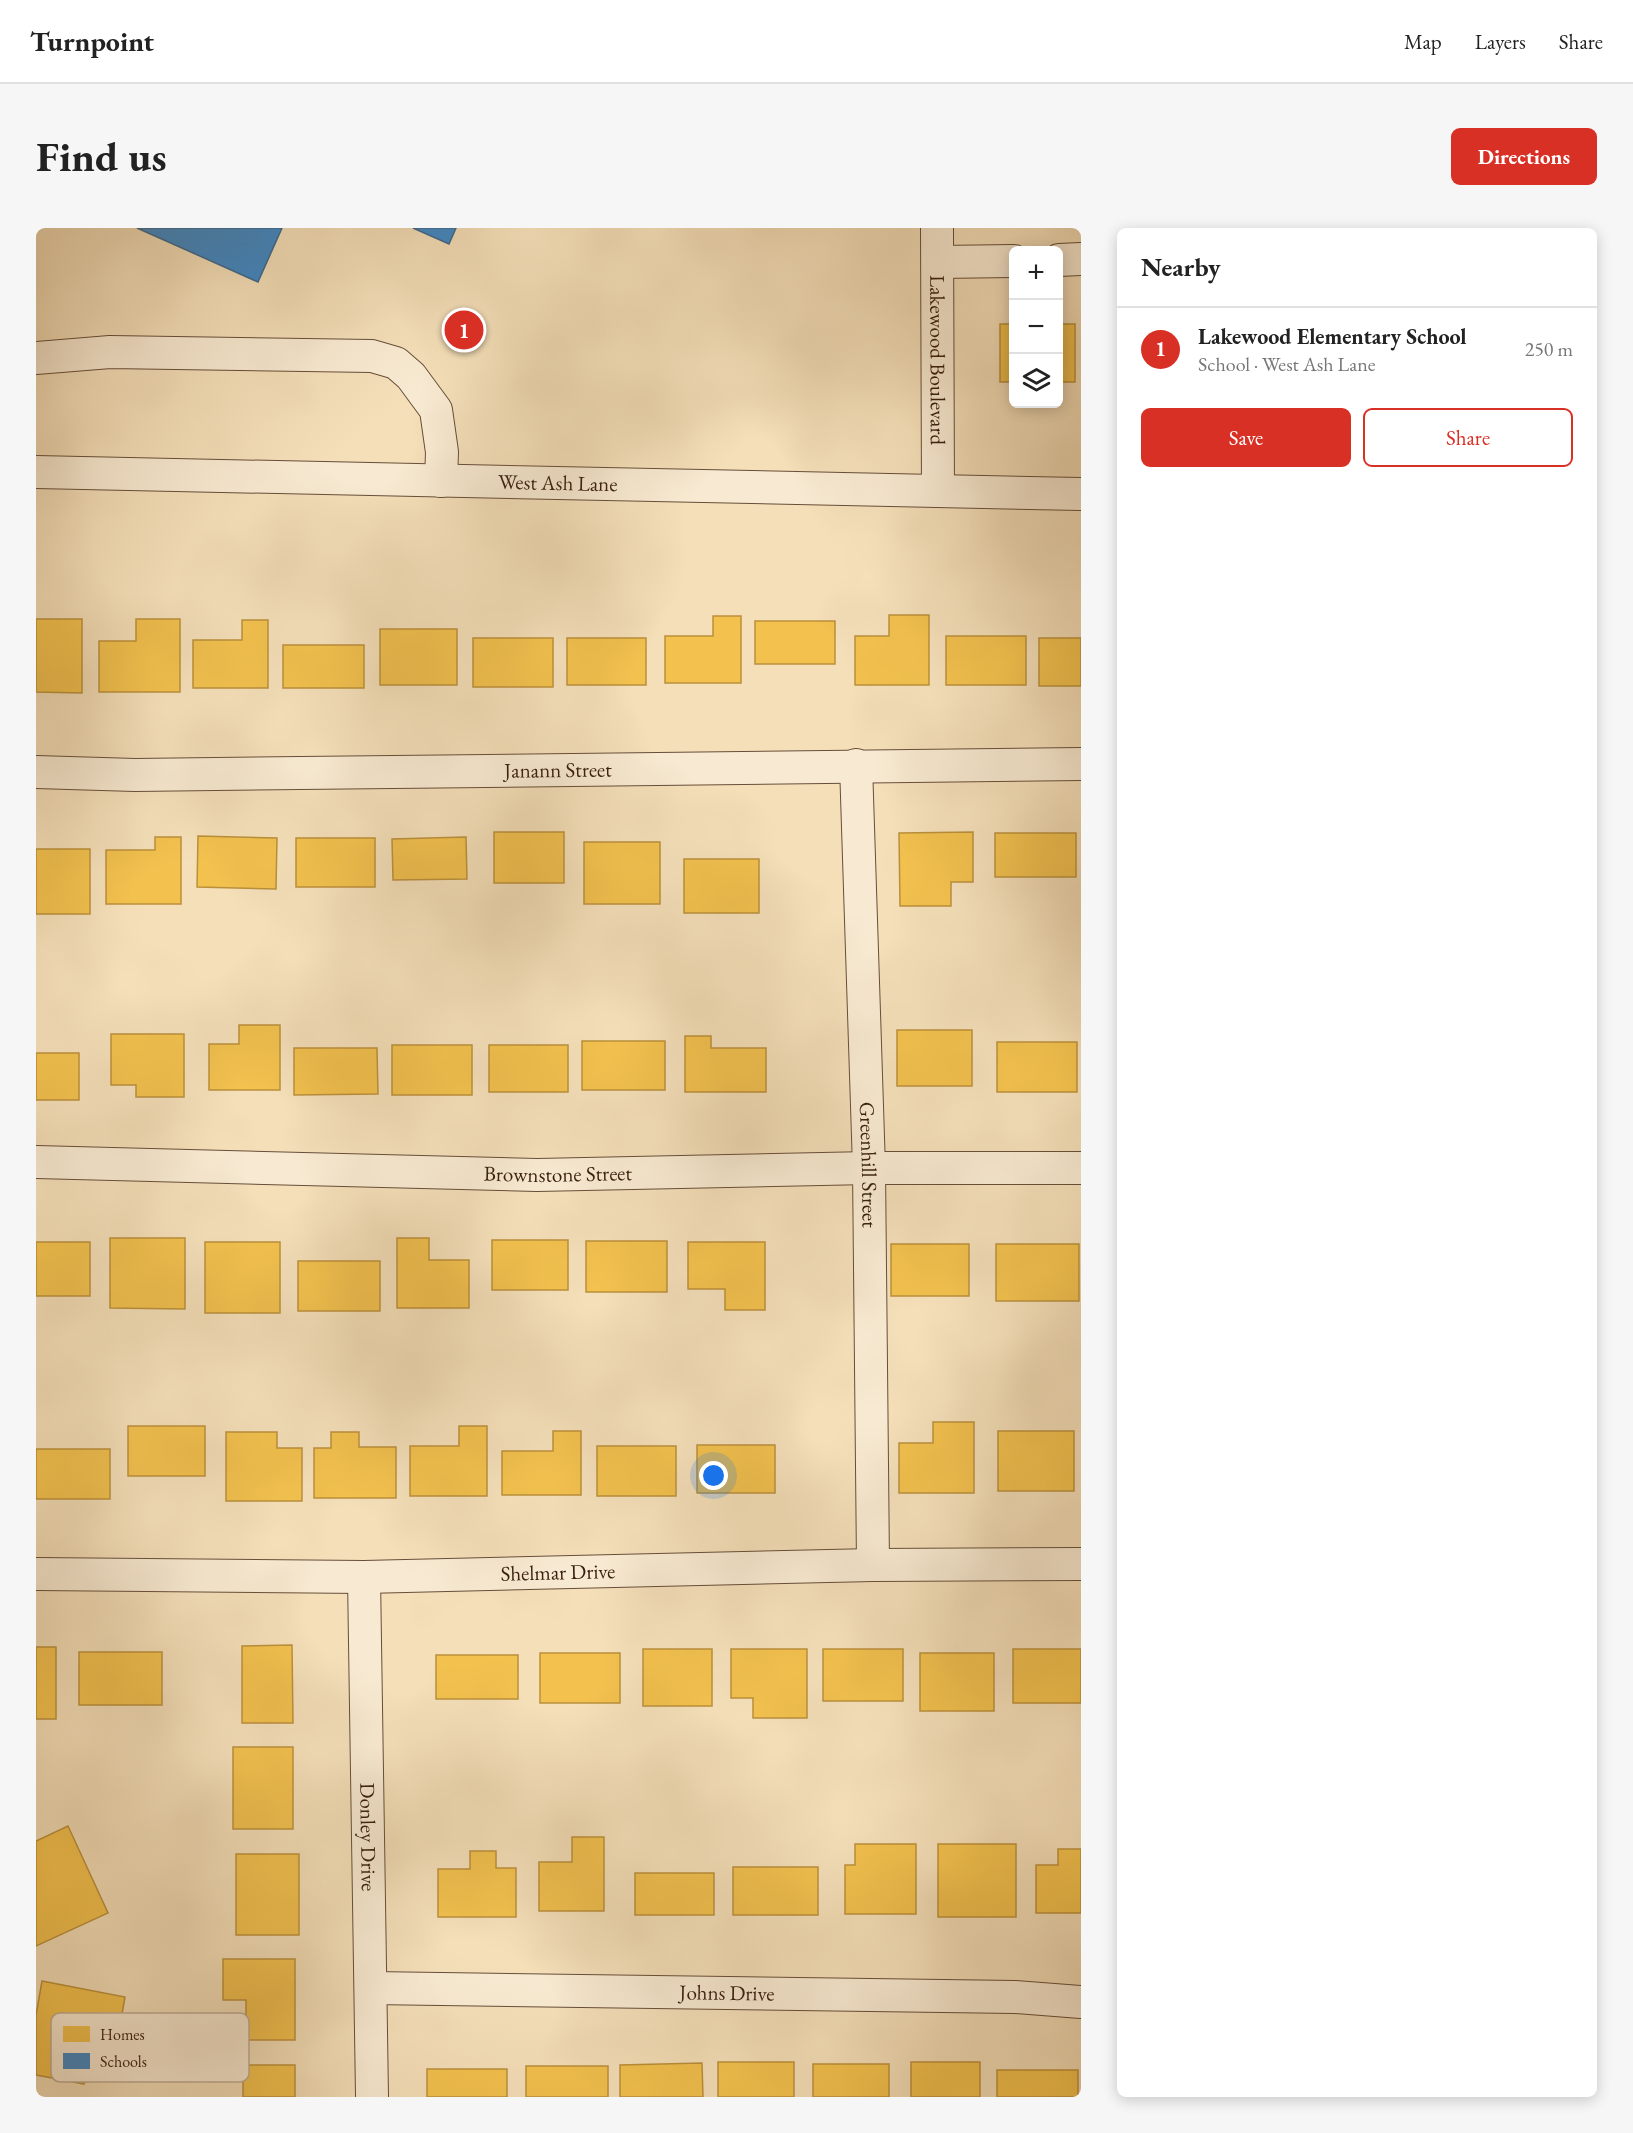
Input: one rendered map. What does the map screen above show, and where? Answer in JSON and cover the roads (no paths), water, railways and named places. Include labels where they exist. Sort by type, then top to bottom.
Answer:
[{"type":"street","name":"Lakewood Boulevard","points":[[937,228],[938,491]]},
{"type":"street","points":[[1063,260],[1081,259]]},
{"type":"street","points":[[938,262],[1009,261]]},
{"type":"street","points":[[36,358],[110,352],[372,356],[396,363],[411,376],[436,410],[442,452],[441,481]]},
{"type":"street","name":"West Ash Lane","points":[[36,472],[1081,494]]},
{"type":"street","name":"Janann Street","points":[[36,772],[135,775],[856,765],[1081,765]]},
{"type":"street","name":"Greenhill Street","points":[[856,765],[869,1168],[873,1565]]},
{"type":"street","name":"Brownstone Street","points":[[36,1162],[537,1175],[869,1168],[1081,1168]]},
{"type":"street","name":"Shelmar Drive","points":[[36,1574],[364,1577],[873,1565],[1081,1564]]},
{"type":"street","name":"Donley Drive","points":[[364,1577],[372,2097]]},
{"type":"street","name":"Johns Drive","points":[[371,1988],[1015,1997],[1081,2002]]},
{"type":"place","name":"Lakewood Elementary School","points":[[464,330]]}]
